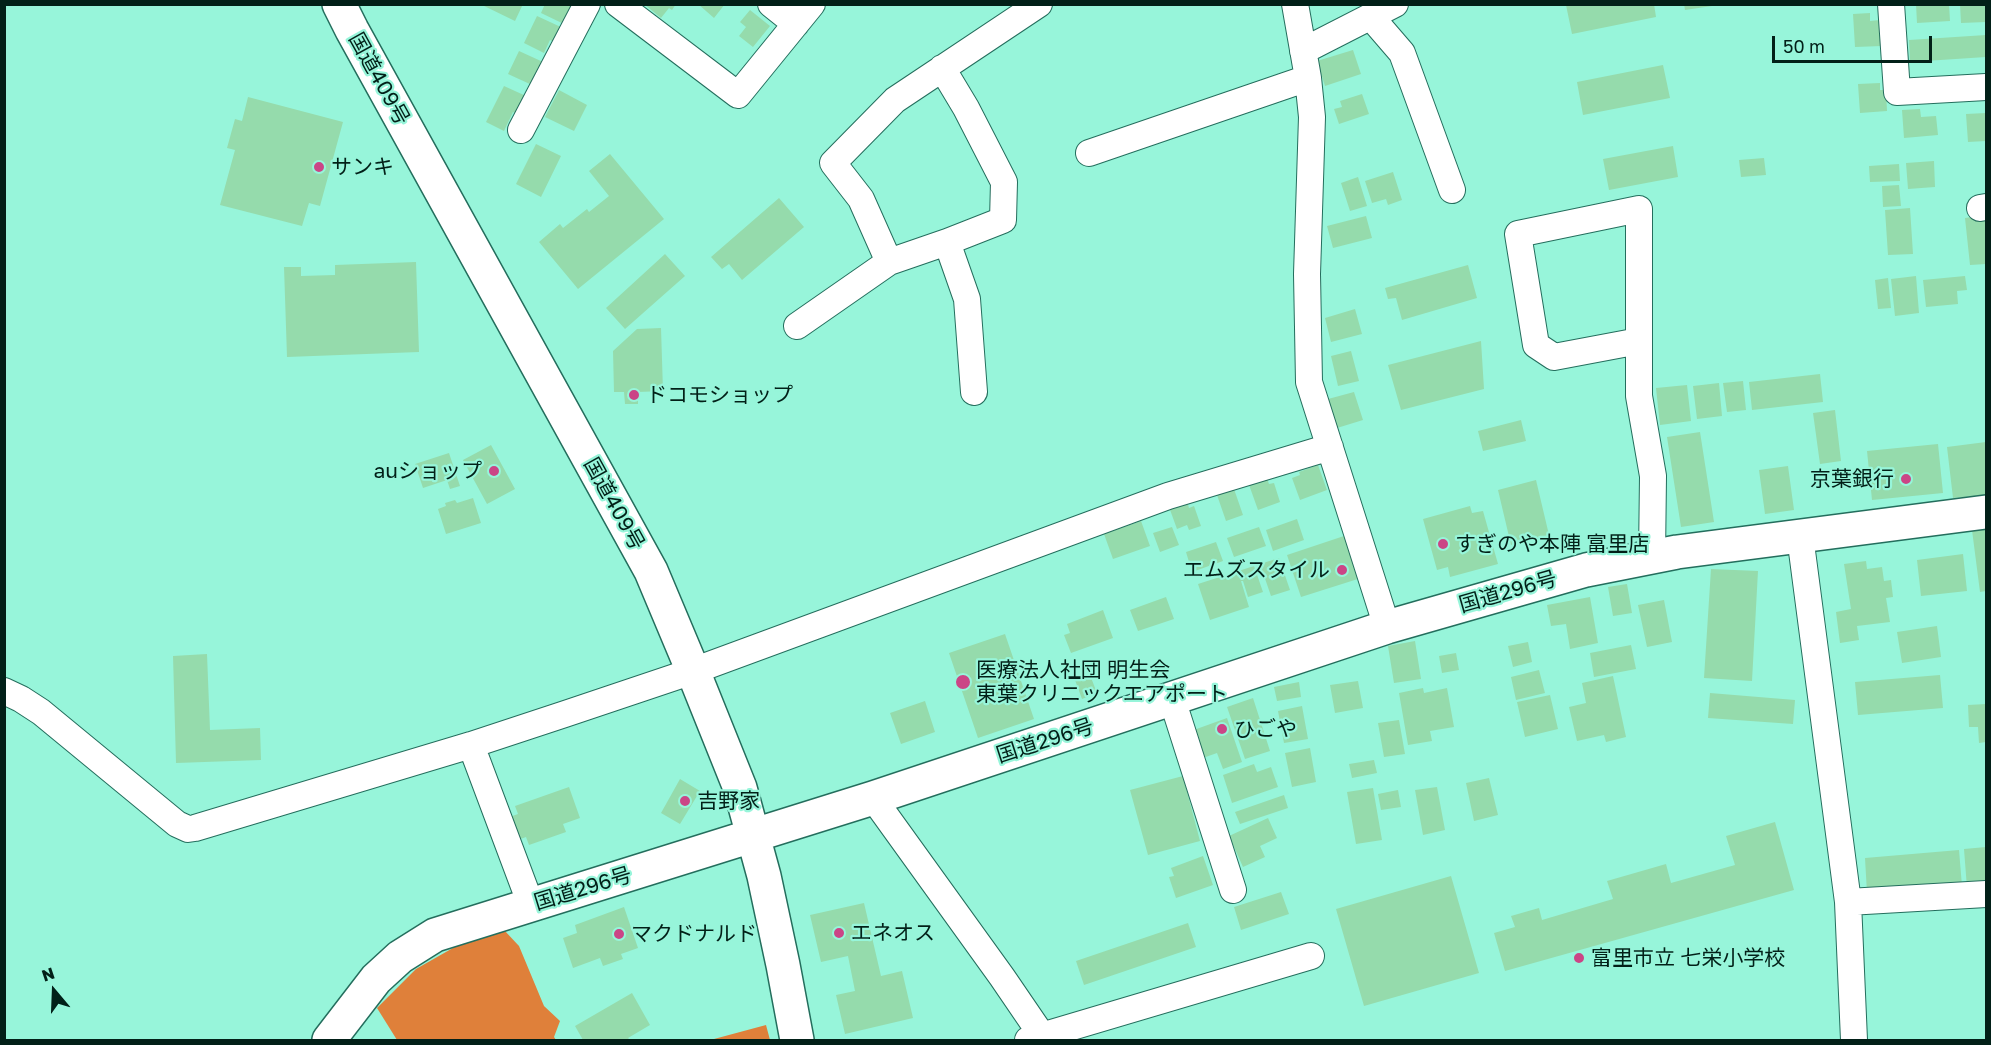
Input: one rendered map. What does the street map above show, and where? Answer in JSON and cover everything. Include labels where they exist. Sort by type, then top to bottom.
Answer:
[{"type":"highway","name":"国道409号","points":[[339,4],[351,30],[645,561],[693,671],[740,788],[783,965],[797,1041]]},
{"type":"highway","name":"国道296号","points":[[329,1041],[376,979],[400,957],[435,936],[873,798],[1387,627],[1586,570],[1652,557],[1986,512]]},
{"type":"street","points":[[521,130],[587,4]]},
{"type":"street","points":[[618,4],[738,95],[812,4]]},
{"type":"street","points":[[771,4],[796,24]]},
{"type":"street","points":[[889,261],[861,199],[833,163],[895,100],[1039,4]]},
{"type":"street","points":[[1294,4],[1308,78],[1312,117],[1307,274],[1309,382],[1387,627]]},
{"type":"street","points":[[1303,51],[1395,4]]},
{"type":"street","points":[[1891,4],[1897,92],[1986,87]]},
{"type":"street","points":[[1371,17],[1402,53],[1452,190]]},
{"type":"street","points":[[797,326],[889,261],[1004,220],[1004,182],[966,108],[942,68]]},
{"type":"street","points":[[1089,153],[1308,78]]},
{"type":"street","points":[[1639,341],[1554,357],[1536,345],[1518,234],[1639,209],[1639,341],[1639,396],[1653,476],[1652,557]]},
{"type":"street","points":[[947,242],[967,299],[974,392]]},
{"type":"street","points":[[4,691],[41,712],[177,825],[188,830],[471,745],[693,671],[1168,496],[1330,447]]},
{"type":"street","points":[[1800,536],[1848,902],[1854,1041]]},
{"type":"street","points":[[1172,699],[1233,890]]},
{"type":"street","points":[[471,745],[531,905]]},
{"type":"street","points":[[873,798],[1002,977],[1038,1039],[1311,956]]},
{"type":"street","points":[[1848,902],[1986,894]]},
{"type":"shaded area","points":[[504,930],[519,946],[544,1006],[560,1021],[554,1037],[556,1040],[397,1040],[377,1008],[416,969],[460,944]]},
{"type":"shaded area","points":[[766,1025],[770,1040],[714,1040],[714,1039]]},
{"type":"building","points":[[480,4],[523,4],[515,21]]},
{"type":"building","points":[[545,4],[576,4],[566,25],[541,13]]},
{"type":"building","points":[[644,4],[676,4],[672,10],[669,8],[661,18]]},
{"type":"building","points":[[698,4],[725,4],[714,18]]},
{"type":"building","points":[[1654,4],[1656,17],[1572,34],[1566,5]]},
{"type":"building","points":[[1684,4],[1712,4],[1712,6],[1685,10]]},
{"type":"building","points":[[1916,4],[1949,4],[1950,21],[1917,23]]},
{"type":"building","points":[[1960,4],[1986,4],[1986,22],[1961,23]]},
{"type":"building","points":[[750,10],[770,26],[753,47],[739,36],[746,27],[740,22]]},
{"type":"building","points":[[1870,13],[1870,21],[1880,20],[1882,46],[1855,47],[1853,14]]},
{"type":"building","points":[[537,16],[563,28],[556,43],[550,40],[544,53],[524,43]]},
{"type":"building","points":[[1986,35],[1986,57],[1910,62],[1909,40]]},
{"type":"building","points":[[1353,50],[1361,74],[1325,86],[1317,61]]},
{"type":"building","points":[[519,51],[543,62],[532,85],[508,74]]},
{"type":"building","points":[[1663,65],[1670,98],[1583,115],[1577,82]]},
{"type":"building","points":[[1880,83],[1880,90],[1886,90],[1887,111],[1860,113],[1858,84]]},
{"type":"building","points":[[504,86],[526,96],[517,114],[513,112],[504,131],[486,122]]},
{"type":"building","points":[[559,90],[587,105],[574,131],[545,117]]},
{"type":"building","points":[[1362,94],[1369,114],[1339,124],[1334,109],[1342,107],[1340,101]]},
{"type":"building","points":[[248,97],[343,122],[320,206],[309,203],[302,226],[220,205],[235,150],[227,148],[235,119],[242,121]]},
{"type":"building","points":[[1920,109],[1921,117],[1936,116],[1938,135],[1904,138],[1902,110]]},
{"type":"building","points":[[1986,113],[1986,141],[1968,142],[1966,114]]},
{"type":"building","points":[[536,144],[561,156],[541,197],[516,184]]},
{"type":"building","points":[[1673,146],[1678,177],[1609,190],[1603,159]]},
{"type":"building","points":[[610,154],[664,219],[578,289],[539,242],[560,224],[563,228],[587,209],[589,212],[609,196],[589,171]]},
{"type":"building","points":[[1764,158],[1766,175],[1741,177],[1739,160]]},
{"type":"building","points":[[1934,161],[1935,187],[1908,189],[1906,163]]},
{"type":"building","points":[[1899,164],[1900,181],[1870,182],[1869,166]]},
{"type":"building","points":[[1393,172],[1402,200],[1388,205],[1386,199],[1372,203],[1365,181]]},
{"type":"building","points":[[1358,177],[1367,206],[1350,211],[1341,183]]},
{"type":"building","points":[[1899,185],[1901,206],[1883,207],[1882,186]]},
{"type":"building","points":[[779,198],[804,227],[742,280],[729,264],[722,269],[711,257]]},
{"type":"building","points":[[1910,208],[1913,254],[1888,255],[1885,210]]},
{"type":"building","points":[[1986,215],[1986,264],[1970,265],[1965,218]]},
{"type":"building","points":[[1366,216],[1372,238],[1333,248],[1327,226]]},
{"type":"building","points":[[665,254],[685,276],[625,329],[606,308]]},
{"type":"building","points":[[416,262],[419,352],[287,357],[284,267],[301,267],[301,276],[335,275],[335,265]]},
{"type":"building","points":[[1468,265],[1477,298],[1402,320],[1396,298],[1388,299],[1385,288]]},
{"type":"building","points":[[1916,276],[1919,313],[1895,316],[1891,279]]},
{"type":"building","points":[[1965,276],[1967,290],[1957,291],[1958,304],[1926,307],[1923,280]]},
{"type":"building","points":[[1888,278],[1891,308],[1878,309],[1875,280]]},
{"type":"building","points":[[1355,309],[1362,334],[1331,342],[1325,318]]},
{"type":"building","points":[[661,328],[663,391],[638,392],[638,404],[625,404],[624,392],[614,392],[613,351],[637,329]]},
{"type":"building","points":[[1481,341],[1484,389],[1401,410],[1388,365]]},
{"type":"building","points":[[1351,351],[1359,381],[1338,386],[1331,356]]},
{"type":"building","points":[[1820,374],[1823,402],[1752,410],[1749,382]]},
{"type":"building","points":[[1743,381],[1746,410],[1727,412],[1723,383]]},
{"type":"building","points":[[1719,383],[1722,416],[1697,419],[1693,386]]},
{"type":"building","points":[[1687,385],[1691,421],[1660,425],[1656,388]]},
{"type":"building","points":[[1354,392],[1363,420],[1337,428],[1328,399]]},
{"type":"building","points":[[1835,410],[1841,461],[1820,464],[1813,413]]},
{"type":"building","points":[[1521,420],[1526,441],[1483,451],[1478,431]]},
{"type":"building","points":[[1700,432],[1714,522],[1681,527],[1667,437]]},
{"type":"building","points":[[1986,442],[1986,495],[1953,498],[1947,447]]},
{"type":"building","points":[[1938,444],[1943,493],[1872,500],[1867,451]]},
{"type":"building","points":[[491,445],[515,489],[487,504],[463,460]]},
{"type":"building","points":[[449,453],[460,486],[450,489],[447,480],[423,488],[415,464]]},
{"type":"building","points":[[1318,465],[1327,490],[1300,500],[1292,478],[1300,475],[1299,472]]},
{"type":"building","points":[[1788,466],[1794,510],[1765,514],[1759,470]]},
{"type":"building","points":[[1266,476],[1269,484],[1274,483],[1280,502],[1258,510],[1248,482]]},
{"type":"building","points":[[1536,480],[1549,535],[1511,545],[1498,490]]},
{"type":"building","points":[[1234,489],[1243,515],[1226,521],[1217,495]]},
{"type":"building","points":[[473,498],[481,523],[446,534],[438,509],[446,506],[445,503],[455,500],[457,503]]},
{"type":"building","points":[[1187,501],[1189,508],[1194,506],[1201,526],[1189,530],[1187,525],[1177,529],[1169,507]]},
{"type":"building","points":[[1470,506],[1472,513],[1483,511],[1498,564],[1450,577],[1448,567],[1437,570],[1423,519]]},
{"type":"building","points":[[1297,519],[1304,540],[1273,551],[1266,530]]},
{"type":"building","points":[[1141,521],[1150,546],[1113,559],[1104,534]]},
{"type":"building","points":[[1172,527],[1179,545],[1160,552],[1153,533]]},
{"type":"building","points":[[1259,527],[1266,546],[1234,557],[1227,538]]},
{"type":"building","points":[[1986,528],[1986,591],[1980,592],[1972,530]]},
{"type":"building","points":[[1347,535],[1361,578],[1301,597],[1287,555]]},
{"type":"building","points":[[1216,542],[1223,561],[1192,572],[1186,552]]},
{"type":"building","points":[[1963,554],[1967,591],[1921,596],[1917,560]]},
{"type":"building","points":[[1279,558],[1290,590],[1271,596],[1260,564]]},
{"type":"building","points":[[1866,561],[1867,569],[1882,567],[1884,581],[1891,580],[1893,597],[1886,598],[1890,622],[1857,626],[1859,640],[1840,643],[1836,612],[1851,609],[1844,564]]},
{"type":"building","points":[[1254,566],[1263,592],[1248,597],[1243,581],[1241,581],[1249,607],[1210,620],[1198,584]]},
{"type":"building","points":[[1711,569],[1758,571],[1752,681],[1704,678]]},
{"type":"building","points":[[1627,584],[1632,613],[1613,616],[1608,587]]},
{"type":"building","points":[[1166,597],[1174,619],[1138,631],[1130,610]]},
{"type":"building","points":[[1590,597],[1598,643],[1570,649],[1566,624],[1551,626],[1547,605]]},
{"type":"building","points":[[1664,600],[1672,642],[1647,647],[1638,605]]},
{"type":"building","points":[[1103,610],[1113,638],[1071,653],[1064,635],[1070,633],[1067,624]]},
{"type":"building","points":[[1937,626],[1941,657],[1902,663],[1897,632]]},
{"type":"building","points":[[1005,634],[1034,719],[978,738],[949,653]]},
{"type":"building","points":[[1415,641],[1421,679],[1394,683],[1388,646]]},
{"type":"building","points":[[1528,642],[1532,662],[1513,667],[1508,646]]},
{"type":"building","points":[[1631,645],[1636,669],[1594,677],[1590,653]]},
{"type":"building","points":[[1456,653],[1459,670],[1442,673],[1439,656]]},
{"type":"building","points":[[207,654],[210,730],[260,728],[261,760],[176,763],[173,656]]},
{"type":"building","points":[[1539,670],[1545,693],[1516,700],[1511,677]]},
{"type":"building","points":[[1090,675],[1097,693],[1082,699],[1075,680]]},
{"type":"building","points":[[1940,675],[1943,708],[1858,715],[1855,682]]},
{"type":"building","points":[[1613,676],[1626,737],[1606,742],[1604,735],[1577,741],[1569,707],[1586,703],[1582,683]]},
{"type":"building","points":[[1358,681],[1363,708],[1335,713],[1330,685]]},
{"type":"building","points":[[1299,682],[1301,697],[1277,701],[1274,687]]},
{"type":"building","points":[[1423,688],[1424,693],[1447,688],[1454,727],[1430,731],[1432,741],[1408,745],[1399,693]]},
{"type":"building","points":[[1710,693],[1795,700],[1793,724],[1708,718]]},
{"type":"building","points":[[1550,695],[1558,729],[1525,737],[1517,702]]},
{"type":"building","points":[[1253,698],[1270,751],[1245,759],[1227,707]]},
{"type":"building","points":[[925,701],[935,732],[901,744],[890,713]]},
{"type":"building","points":[[1986,704],[1986,742],[1979,743],[1978,727],[1969,727],[1968,705]]},
{"type":"building","points":[[1302,706],[1308,739],[1284,743],[1278,711]]},
{"type":"building","points":[[1227,718],[1242,762],[1223,769],[1217,753],[1200,759],[1191,731]]},
{"type":"building","points":[[1399,720],[1405,754],[1384,757],[1378,723]]},
{"type":"building","points":[[1310,748],[1316,782],[1292,787],[1285,753]]},
{"type":"building","points":[[1374,760],[1377,773],[1352,778],[1349,764]]},
{"type":"building","points":[[1254,764],[1257,772],[1271,767],[1278,787],[1232,803],[1223,775]]},
{"type":"building","points":[[1183,776],[1200,841],[1148,855],[1130,790]]},
{"type":"building","points":[[1489,778],[1498,815],[1474,821],[1466,783]]},
{"type":"building","points":[[680,779],[700,791],[680,824],[661,813]]},
{"type":"building","points":[[569,787],[580,818],[563,824],[566,832],[529,845],[526,837],[515,841],[507,818],[518,814],[515,806]]},
{"type":"building","points":[[1437,787],[1445,830],[1423,835],[1415,790]]},
{"type":"building","points":[[1373,788],[1382,840],[1356,844],[1347,792]]},
{"type":"building","points":[[1398,790],[1401,807],[1381,810],[1378,794]]},
{"type":"building","points":[[1284,795],[1288,808],[1240,824],[1235,812]]},
{"type":"building","points":[[1268,818],[1277,838],[1260,846],[1265,857],[1243,867],[1229,836]]},
{"type":"building","points":[[1775,822],[1794,890],[1505,971],[1494,933],[1515,927],[1511,916],[1539,908],[1542,920],[1613,899],[1607,881],[1666,864],[1671,883],[1735,865],[1726,836]]},
{"type":"building","points":[[1986,847],[1986,886],[1967,888],[1964,849]]},
{"type":"building","points":[[1959,850],[1962,886],[1867,893],[1865,858]]},
{"type":"building","points":[[1203,856],[1213,885],[1176,898],[1169,877],[1174,876],[1171,868]]},
{"type":"building","points":[[1451,876],[1479,973],[1364,1006],[1336,909]]},
{"type":"building","points":[[1281,892],[1289,914],[1241,930],[1234,907]]},
{"type":"building","points":[[864,903],[881,976],[902,971],[913,1018],[845,1034],[836,995],[855,991],[848,956],[821,962],[810,915]]},
{"type":"building","points":[[624,907],[638,948],[621,954],[623,959],[603,966],[600,958],[573,968],[563,938],[577,933],[575,925]]},
{"type":"building","points":[[1188,923],[1196,947],[1084,985],[1076,961]]},
{"type":"building","points":[[632,993],[650,1025],[628,1038],[630,1040],[583,1040],[575,1026]]},
{"type":"place","name":"サンキ","points":[[319,167]]},
{"type":"place","name":"ドコモショップ","points":[[634,395]]},
{"type":"place","name":"auショップ","points":[[494,471]]},
{"type":"place","name":"京葉銀行","points":[[1906,479]]},
{"type":"place","name":"すぎのや本陣 富里店","points":[[1443,544]]},
{"type":"place","name":"エムズスタイル","points":[[1342,570]]},
{"type":"place","name":"医療法人社団 明生会 東葉クリニックエアポート","points":[[963,682]]},
{"type":"place","name":"ひごや","points":[[1222,729]]},
{"type":"place","name":"吉野家","points":[[685,801]]},
{"type":"place","name":"エネオス","points":[[839,933]]},
{"type":"place","name":"マクドナルド","points":[[619,934]]},
{"type":"place","name":"富里市立 七栄小学校","points":[[1579,958]]}]
